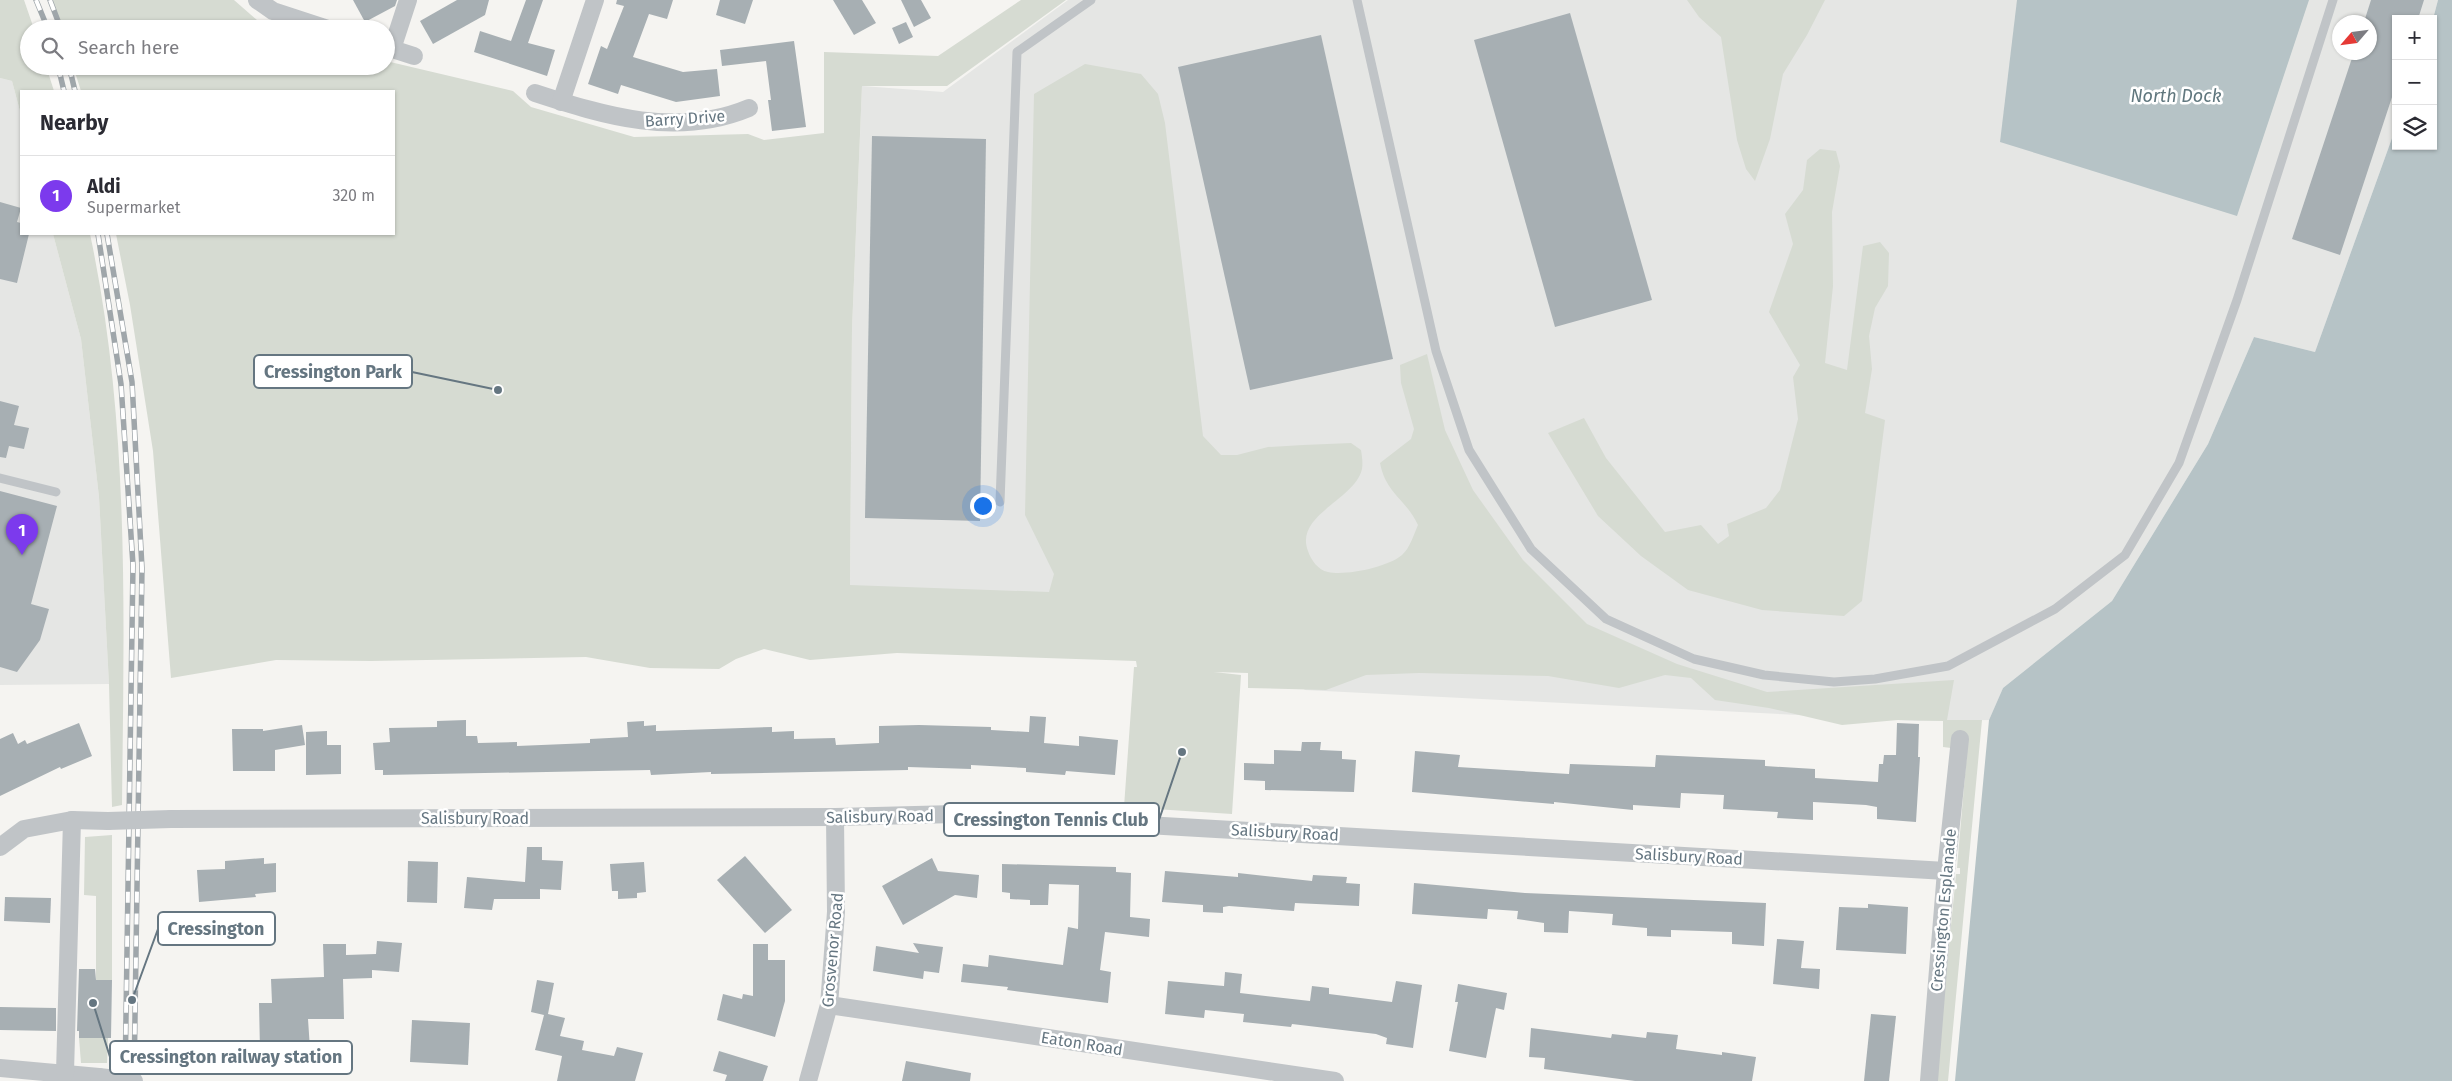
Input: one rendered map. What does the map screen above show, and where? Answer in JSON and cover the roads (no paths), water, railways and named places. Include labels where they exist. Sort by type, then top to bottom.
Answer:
[{"type":"street","points":[[257,0],[273,11],[300,20]]},
{"type":"street","points":[[395,33],[408,0]]},
{"type":"street","points":[[561,102],[595,0]]},
{"type":"street","points":[[395,50],[414,56]]},
{"type":"street","name":"Barry Drive","points":[[535,93],[624,119],[652,122],[708,120],[732,115],[749,108]]},
{"type":"street","name":"Cressington Esplanade","points":[[1928,1081],[1946,871],[1960,739]]},
{"type":"street","name":"Salisbury Road","points":[[0,847],[24,829],[72,820],[835,817],[955,814],[1946,871]]},
{"type":"street","name":"Grosvenor Road","points":[[808,1081],[829,1005],[836,912],[835,817]]},
{"type":"street","points":[[64,1073],[72,820]]},
{"type":"street","name":"Eaton Road","points":[[829,1005],[1335,1081]]},
{"type":"street","points":[[0,1068],[134,1081]]},
{"type":"lane","points":[[1000,502],[1017,52],[1091,0]]},
{"type":"lane","points":[[1357,0],[1436,351],[1469,450],[1531,549],[1606,619],[1694,659],[1764,675],[1834,682],[1875,679],[1948,666],[2055,609],[2125,555],[2179,463],[2236,300],[2333,0]]},
{"type":"lane","points":[[0,478],[56,492]]},
{"type":"water","name":"North Dock","points":[[2017,0],[2309,0],[2237,216],[2000,142]]},
{"type":"water","points":[[2438,0],[2452,0],[2452,1081],[1955,1081],[1989,720],[2003,688],[2112,601],[2208,444],[2254,337],[2315,352],[2392,138],[2392,150],[2437,150],[2437,15],[2434,15]]},
{"type":"railway","points":[[36,0],[44,20]]},
{"type":"railway","points":[[50,0],[58,20]]},
{"type":"railway","points":[[60,75],[64,90]]},
{"type":"railway","points":[[71,75],[75,90]]},
{"type":"railway","points":[[98,235],[121,384],[133,565],[125,1081]]},
{"type":"railway","points":[[107,235],[132,382],[142,568],[134,1081]]},
{"type":"place","name":"Cressington Park","points":[[498,390]]},
{"type":"place","name":"Aldi","points":[[22,555]]},
{"type":"place","name":"Cressington Tennis Club","points":[[1182,752]]},
{"type":"place","name":"Cressington","points":[[132,1000]]},
{"type":"place","name":"Cressington railway station","points":[[93,1003]]}]
